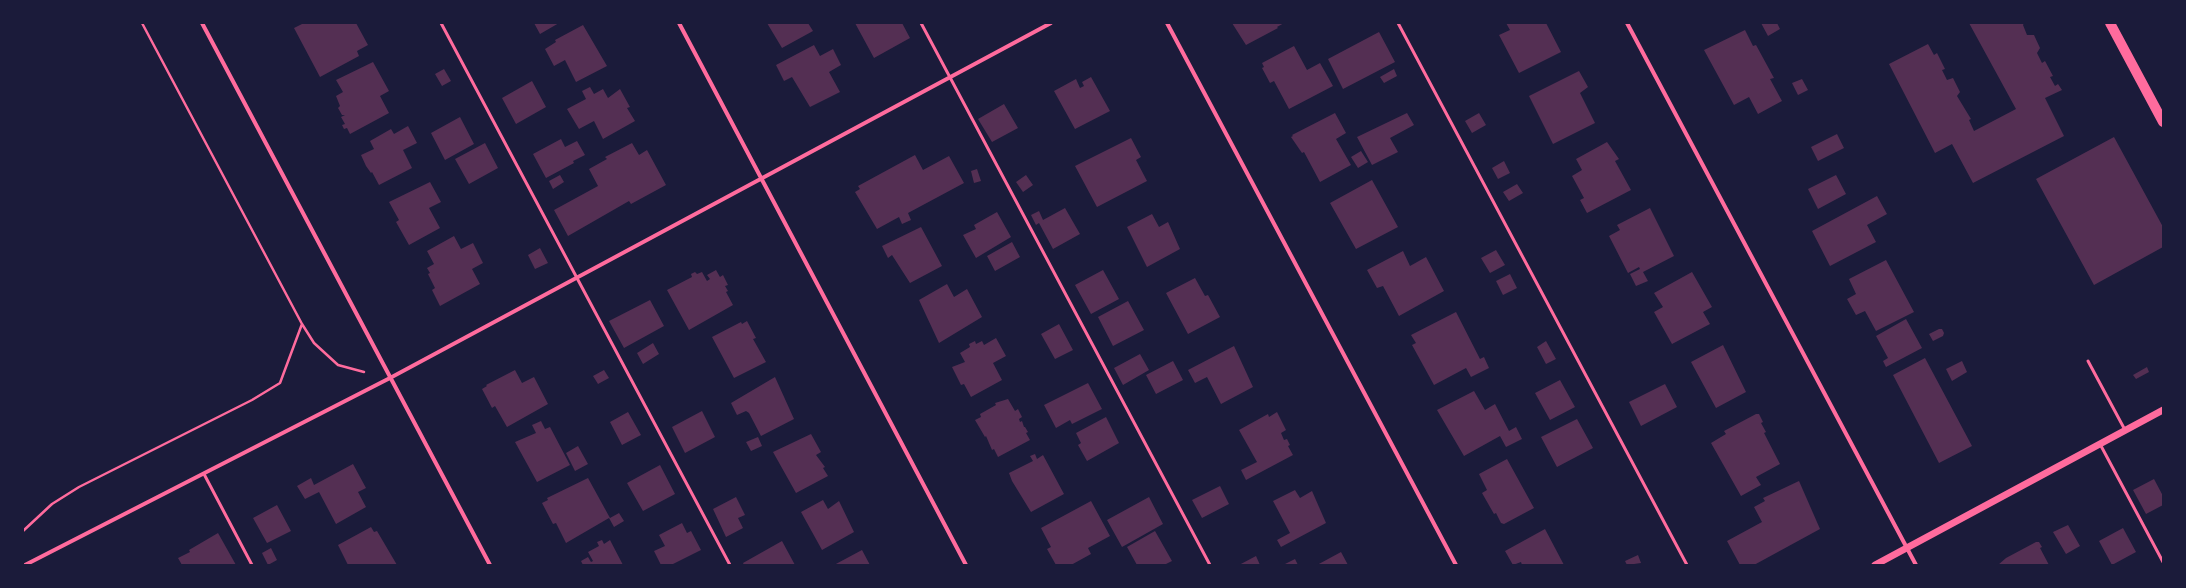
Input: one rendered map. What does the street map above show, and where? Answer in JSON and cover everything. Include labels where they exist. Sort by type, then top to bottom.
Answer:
[{"type":"main road","points":[[2110,23],[2163,122]]},
{"type":"street","points":[[202,23],[490,565]]},
{"type":"street","points":[[679,23],[966,565]]},
{"type":"street","points":[[25,565],[390,378],[1051,23]]},
{"type":"street","points":[[1166,23],[1456,565]]},
{"type":"street","points":[[1627,23],[1916,565]]},
{"type":"street","points":[[1875,565],[2163,410]]},
{"type":"lane","points":[[441,23],[730,565]]},
{"type":"lane","points":[[921,23],[1210,565]]},
{"type":"lane","points":[[1398,23],[1687,565]]},
{"type":"lane","points":[[2088,361],[2125,430]]},
{"type":"lane","points":[[2100,444],[2163,562]]},
{"type":"lane","points":[[204,474],[252,565]]},
{"type":"path","points":[[142,23],[302,324],[314,343],[338,365],[390,378]]},
{"type":"path","points":[[23,531],[52,504],[79,487],[252,400],[280,382],[302,324]]},
{"type":"building","points":[[304,23],[356,23],[368,45],[357,51],[359,56],[320,77],[294,28]]},
{"type":"building","points":[[534,23],[559,23],[540,34]]},
{"type":"building","points":[[767,23],[808,23],[813,31],[782,48]]},
{"type":"building","points":[[855,23],[902,23],[910,38],[874,58]]},
{"type":"building","points":[[1232,23],[1284,23],[1277,27],[1278,28],[1246,45]]},
{"type":"building","points":[[1506,23],[1546,23],[1561,52],[1519,73],[1499,35],[1510,30]]},
{"type":"building","points":[[1761,23],[1777,23],[1780,29],[1768,36]]},
{"type":"building","points":[[1969,23],[2024,23],[2023,25],[2027,35],[2034,35],[2040,48],[2037,53],[2042,63],[2045,61],[2053,76],[2050,77],[2055,86],[2058,84],[2062,90],[2045,98],[2064,136],[1973,183],[1952,144],[1935,153],[1889,64],[1928,44],[1934,55],[1937,53],[1945,69],[1942,70],[1947,80],[1953,78],[1960,92],[1957,96],[1971,119],[1969,120],[1974,131],[2016,109]]},
{"type":"building","points":[[583,25],[607,66],[576,82],[565,60],[554,66],[545,49],[556,42],[555,40]]},
{"type":"building","points":[[1745,30],[1753,46],[1756,45],[1774,78],[1770,79],[1782,101],[1758,114],[1749,97],[1734,105],[1704,50]]},
{"type":"building","points":[[1379,32],[1395,62],[1343,89],[1328,59]]},
{"type":"building","points":[[814,45],[820,56],[833,49],[841,65],[829,72],[840,92],[810,107],[792,77],[784,81],[776,65]]},
{"type":"building","points":[[1294,46],[1307,70],[1320,63],[1333,86],[1289,109],[1274,81],[1270,83],[1262,68],[1264,67],[1262,63]]},
{"type":"building","points":[[373,62],[389,91],[380,96],[389,113],[350,134],[347,128],[344,129],[342,125],[345,124],[341,117],[345,115],[342,115],[338,108],[340,106],[336,96],[343,92],[336,80]]},
{"type":"building","points":[[444,69],[451,81],[442,86],[435,74]]},
{"type":"building","points":[[1394,69],[1397,76],[1384,83],[1380,77]]},
{"type":"building","points":[[1579,71],[1588,87],[1580,93],[1595,123],[1553,144],[1529,96]]},
{"type":"building","points":[[1091,77],[1110,111],[1075,129],[1054,91],[1076,79],[1080,88],[1084,86],[1082,82]]},
{"type":"building","points":[[1802,79],[1808,90],[1798,95],[1792,83]]},
{"type":"building","points":[[532,81],[546,107],[516,124],[502,98]]},
{"type":"building","points":[[590,87],[594,94],[603,89],[608,98],[620,89],[630,107],[627,108],[635,121],[603,139],[594,121],[579,129],[567,109],[586,99],[582,91]]},
{"type":"building","points":[[1004,104],[1018,128],[992,142],[978,119]]},
{"type":"building","points":[[1335,113],[1346,133],[1336,139],[1351,165],[1320,182],[1304,152],[1302,153],[1291,137],[1293,136],[1292,135]]},
{"type":"building","points":[[1407,113],[1414,125],[1390,138],[1398,152],[1372,165],[1357,137]]},
{"type":"building","points":[[1479,113],[1486,125],[1472,133],[1465,121]]},
{"type":"building","points":[[460,117],[474,144],[445,160],[431,133]]},
{"type":"building","points":[[408,126],[417,143],[403,150],[412,168],[379,185],[372,172],[371,173],[366,166],[361,155],[374,149],[370,141],[391,129],[394,134]]},
{"type":"building","points":[[1837,134],[1844,148],[1818,161],[1811,147]]},
{"type":"building","points":[[2114,137],[2163,227],[2163,247],[2094,285],[2036,179]]},
{"type":"building","points":[[1131,138],[1141,157],[1136,160],[1147,181],[1097,207],[1075,166]]},
{"type":"building","points":[[561,139],[565,147],[577,141],[585,155],[573,161],[574,163],[546,178],[533,154]]},
{"type":"building","points":[[1607,142],[1619,159],[1615,161],[1631,190],[1587,213],[1580,200],[1584,198],[1572,176],[1582,170],[1576,159]]},
{"type":"building","points":[[485,143],[498,168],[469,184],[455,159]]},
{"type":"building","points":[[632,143],[639,155],[647,150],[666,185],[631,204],[629,201],[568,236],[554,210],[598,186],[589,169],[607,159],[605,157]]},
{"type":"building","points":[[1361,151],[1368,162],[1358,168],[1351,157]]},
{"type":"building","points":[[915,155],[923,170],[949,156],[964,183],[908,213],[911,220],[902,224],[899,217],[877,229],[855,192],[860,189],[858,186]]},
{"type":"building","points":[[1504,161],[1510,173],[1498,179],[1492,168]]},
{"type":"building","points":[[977,169],[981,181],[974,183],[971,171]]},
{"type":"building","points":[[560,175],[564,182],[553,189],[549,181]]},
{"type":"building","points":[[1026,175],[1033,185],[1023,192],[1016,182]]},
{"type":"building","points":[[1836,175],[1846,194],[1818,209],[1808,189]]},
{"type":"building","points":[[1372,180],[1398,227],[1356,249],[1330,203]]},
{"type":"building","points":[[430,182],[441,202],[429,208],[440,228],[409,245],[396,222],[399,220],[389,202]]},
{"type":"building","points":[[1517,184],[1523,193],[1509,201],[1503,192]]},
{"type":"building","points":[[1877,196],[1887,214],[1867,225],[1876,242],[1830,266],[1812,231]]},
{"type":"building","points":[[1065,208],[1080,234],[1053,249],[1039,223],[1036,225],[1031,215],[1039,211],[1043,220]]},
{"type":"building","points":[[1650,208],[1674,256],[1643,272],[1648,281],[1636,286],[1630,274],[1640,269],[1639,267],[1628,273],[1609,236],[1620,230],[1617,225]]},
{"type":"building","points":[[997,212],[1011,237],[976,258],[963,235],[976,229],[974,225]]},
{"type":"building","points":[[1152,214],[1159,227],[1168,222],[1180,249],[1147,267],[1127,227]]},
{"type":"building","points":[[921,227],[942,266],[910,283],[892,255],[888,258],[882,246]]},
{"type":"building","points":[[454,236],[461,249],[473,243],[483,263],[472,269],[480,284],[440,306],[432,290],[435,288],[428,274],[430,273],[427,268],[434,264],[427,251]]},
{"type":"building","points":[[1012,242],[1020,257],[995,271],[987,256]]},
{"type":"building","points":[[540,248],[548,263],[535,269],[528,255]]},
{"type":"building","points":[[1496,250],[1505,265],[1490,273],[1481,258]]},
{"type":"building","points":[[1403,251],[1410,266],[1426,257],[1444,291],[1399,316],[1383,286],[1377,288],[1367,270]]},
{"type":"building","points":[[1886,260],[1914,312],[1876,331],[1865,311],[1856,315],[1847,299],[1856,294],[1849,279]]},
{"type":"building","points":[[716,270],[720,277],[723,275],[728,285],[725,286],[728,291],[726,292],[733,305],[689,330],[667,290],[692,277],[691,274],[695,272],[697,274],[702,272],[707,281],[710,279],[707,275]]},
{"type":"building","points":[[1103,270],[1119,299],[1091,314],[1075,285]]},
{"type":"building","points":[[1692,272],[1712,307],[1703,312],[1710,324],[1672,344],[1654,312],[1663,307],[1654,293]]},
{"type":"building","points":[[1510,274],[1517,288],[1503,295],[1496,281]]},
{"type":"building","points":[[1195,278],[1205,296],[1208,295],[1220,317],[1188,334],[1166,293]]},
{"type":"building","points":[[947,284],[954,297],[967,289],[982,317],[939,343],[919,300]]},
{"type":"building","points":[[650,300],[664,326],[624,348],[609,321]]},
{"type":"building","points":[[1128,301],[1144,330],[1113,346],[1098,317]]},
{"type":"building","points":[[1456,312],[1480,359],[1484,357],[1489,368],[1471,377],[1466,368],[1434,385],[1412,345],[1416,343],[1411,335]]},
{"type":"building","points":[[1906,319],[1922,348],[1886,367],[1883,361],[1888,358],[1876,336]]},
{"type":"building","points":[[747,321],[756,338],[753,339],[766,362],[734,378],[712,337],[741,322],[742,324]]},
{"type":"building","points":[[1059,324],[1073,350],[1055,359],[1041,334]]},
{"type":"building","points":[[1942,329],[1944,333],[1943,336],[1933,341],[1929,334]]},
{"type":"building","points":[[996,338],[1006,356],[993,363],[1002,380],[971,397],[964,384],[961,385],[952,367],[965,362],[960,353],[970,347],[969,344],[975,341],[976,344],[982,341],[984,345]]},
{"type":"building","points":[[1546,341],[1556,359],[1546,364],[1537,347]]},
{"type":"building","points":[[653,343],[659,354],[643,364],[637,353]]},
{"type":"building","points":[[1723,345],[1746,392],[1716,408],[1691,362]]},
{"type":"building","points":[[1234,346],[1253,387],[1221,404],[1207,377],[1195,383],[1188,370]]},
{"type":"building","points":[[1140,354],[1149,370],[1123,385],[1114,368]]},
{"type":"building","points":[[1925,358],[1972,446],[1939,463],[1893,375]]},
{"type":"building","points":[[1173,361],[1183,380],[1156,394],[1146,375]]},
{"type":"building","points":[[1962,361],[1967,372],[1952,381],[1946,369]]},
{"type":"building","points":[[2147,367],[2149,372],[2136,379],[2133,375]]},
{"type":"building","points":[[515,370],[522,383],[534,377],[548,404],[507,427],[495,406],[492,408],[482,389],[487,386],[486,385]]},
{"type":"building","points":[[604,370],[609,378],[598,384],[593,376]]},
{"type":"building","points":[[775,377],[794,419],[761,436],[749,413],[746,411],[737,415],[731,403]]},
{"type":"building","points":[[1560,380],[1575,407],[1550,420],[1535,393]]},
{"type":"building","points":[[1088,383],[1102,409],[1072,424],[1070,420],[1056,428],[1044,405]]},
{"type":"building","points":[[1665,384],[1677,407],[1641,426],[1629,402]]},
{"type":"building","points":[[1474,391],[1485,410],[1495,404],[1509,431],[1516,427],[1522,439],[1506,447],[1500,436],[1464,456],[1437,410]]},
{"type":"building","points":[[1008,399],[1015,411],[1018,409],[1022,417],[1019,419],[1020,422],[1022,421],[1028,432],[1026,433],[1030,440],[998,457],[994,449],[992,450],[986,436],[985,437],[975,420],[981,417],[980,414],[996,405],[995,403]]},
{"type":"building","points":[[702,411],[715,437],[685,453],[672,427]]},
{"type":"building","points":[[628,412],[641,435],[622,445],[610,422]]},
{"type":"building","points":[[1277,412],[1286,430],[1281,433],[1284,440],[1287,439],[1290,445],[1288,446],[1293,455],[1246,480],[1241,470],[1257,462],[1239,430],[1268,414],[1269,417]]},
{"type":"building","points":[[1756,414],[1759,414],[1763,422],[1761,423],[1766,432],[1764,433],[1780,464],[1756,477],[1761,485],[1741,496],[1711,443],[1726,434],[1724,431]]},
{"type":"building","points":[[1106,417],[1119,443],[1087,461],[1078,445],[1081,443],[1076,433]]},
{"type":"building","points":[[1577,419],[1593,448],[1557,467],[1541,437]]},
{"type":"building","points":[[541,421],[545,429],[550,427],[570,465],[537,482],[515,442],[536,433],[532,425]]},
{"type":"building","points":[[811,434],[821,452],[816,455],[825,467],[823,468],[828,476],[796,493],[773,452]]},
{"type":"building","points":[[758,437],[762,446],[751,451],[746,442]]},
{"type":"building","points":[[578,446],[588,464],[575,471],[566,453]]},
{"type":"building","points":[[1035,454],[1037,459],[1043,455],[1064,494],[1031,512],[1012,481],[1009,473],[1033,461],[1030,456]]},
{"type":"building","points":[[1507,459],[1534,508],[1504,524],[1501,523],[1496,513],[1494,514],[1482,493],[1487,490],[1479,474]]},
{"type":"building","points":[[353,464],[366,488],[358,492],[366,507],[336,524],[319,492],[305,499],[297,486],[311,478],[314,485]]},
{"type":"building","points":[[660,465],[675,494],[643,511],[627,483]]},
{"type":"building","points":[[588,478],[610,518],[619,513],[624,521],[614,527],[609,518],[566,543],[556,523],[553,524],[542,503],[548,500],[547,498]]},
{"type":"building","points":[[2154,479],[2163,496],[2163,505],[2146,514],[2133,490]]},
{"type":"building","points":[[1799,481],[1820,529],[1754,565],[1740,565],[1727,541],[1762,522],[1754,507],[1765,501],[1763,498]]},
{"type":"building","points":[[1220,486],[1229,504],[1202,518],[1192,500]]},
{"type":"building","points":[[1295,490],[1300,498],[1312,491],[1326,523],[1281,547],[1277,540],[1290,533],[1273,501]]},
{"type":"building","points":[[736,497],[745,515],[738,518],[743,528],[726,537],[713,509]]},
{"type":"building","points":[[1149,497],[1163,524],[1122,547],[1107,520]]},
{"type":"building","points":[[823,500],[828,509],[839,501],[854,532],[822,550],[801,512]]},
{"type":"building","points":[[1091,501],[1110,536],[1088,548],[1091,554],[1071,565],[1056,565],[1047,549],[1051,547],[1041,528]]},
{"type":"building","points":[[277,505],[291,531],[267,543],[253,518]]},
{"type":"building","points":[[682,523],[687,533],[691,531],[701,550],[671,565],[661,565],[654,551],[665,546],[659,535]]},
{"type":"building","points":[[2068,525],[2080,546],[2066,554],[2053,532]]},
{"type":"building","points":[[371,527],[374,532],[377,531],[397,565],[348,565],[338,545]]},
{"type":"building","points":[[2123,528],[2136,552],[2112,565],[2099,541]]},
{"type":"building","points":[[1545,529],[1564,565],[1522,565],[1521,562],[1513,565],[1505,551]]},
{"type":"building","points":[[1155,531],[1172,561],[1164,565],[1137,565],[1127,547]]},
{"type":"building","points":[[218,533],[236,565],[182,565],[178,558],[190,552],[189,550]]},
{"type":"building","points":[[602,540],[604,544],[610,540],[623,565],[583,565],[581,561],[588,557],[591,562],[593,561],[588,552],[599,546],[597,542]]},
{"type":"building","points":[[782,541],[795,565],[744,565],[743,563]]},
{"type":"building","points":[[2036,542],[2039,542],[2042,547],[2040,548],[2049,565],[1998,565],[2006,558]]},
{"type":"building","points":[[271,548],[277,560],[268,565],[262,553]]},
{"type":"building","points":[[862,550],[870,565],[834,565]]},
{"type":"building","points":[[1341,552],[1348,565],[1317,565]]},
{"type":"building","points":[[1638,555],[1641,563],[1627,565],[1625,561]]},
{"type":"building","points":[[1256,556],[1260,565],[1239,565]]},
{"type":"building","points":[[1295,559],[1298,565],[1283,565]]}]
